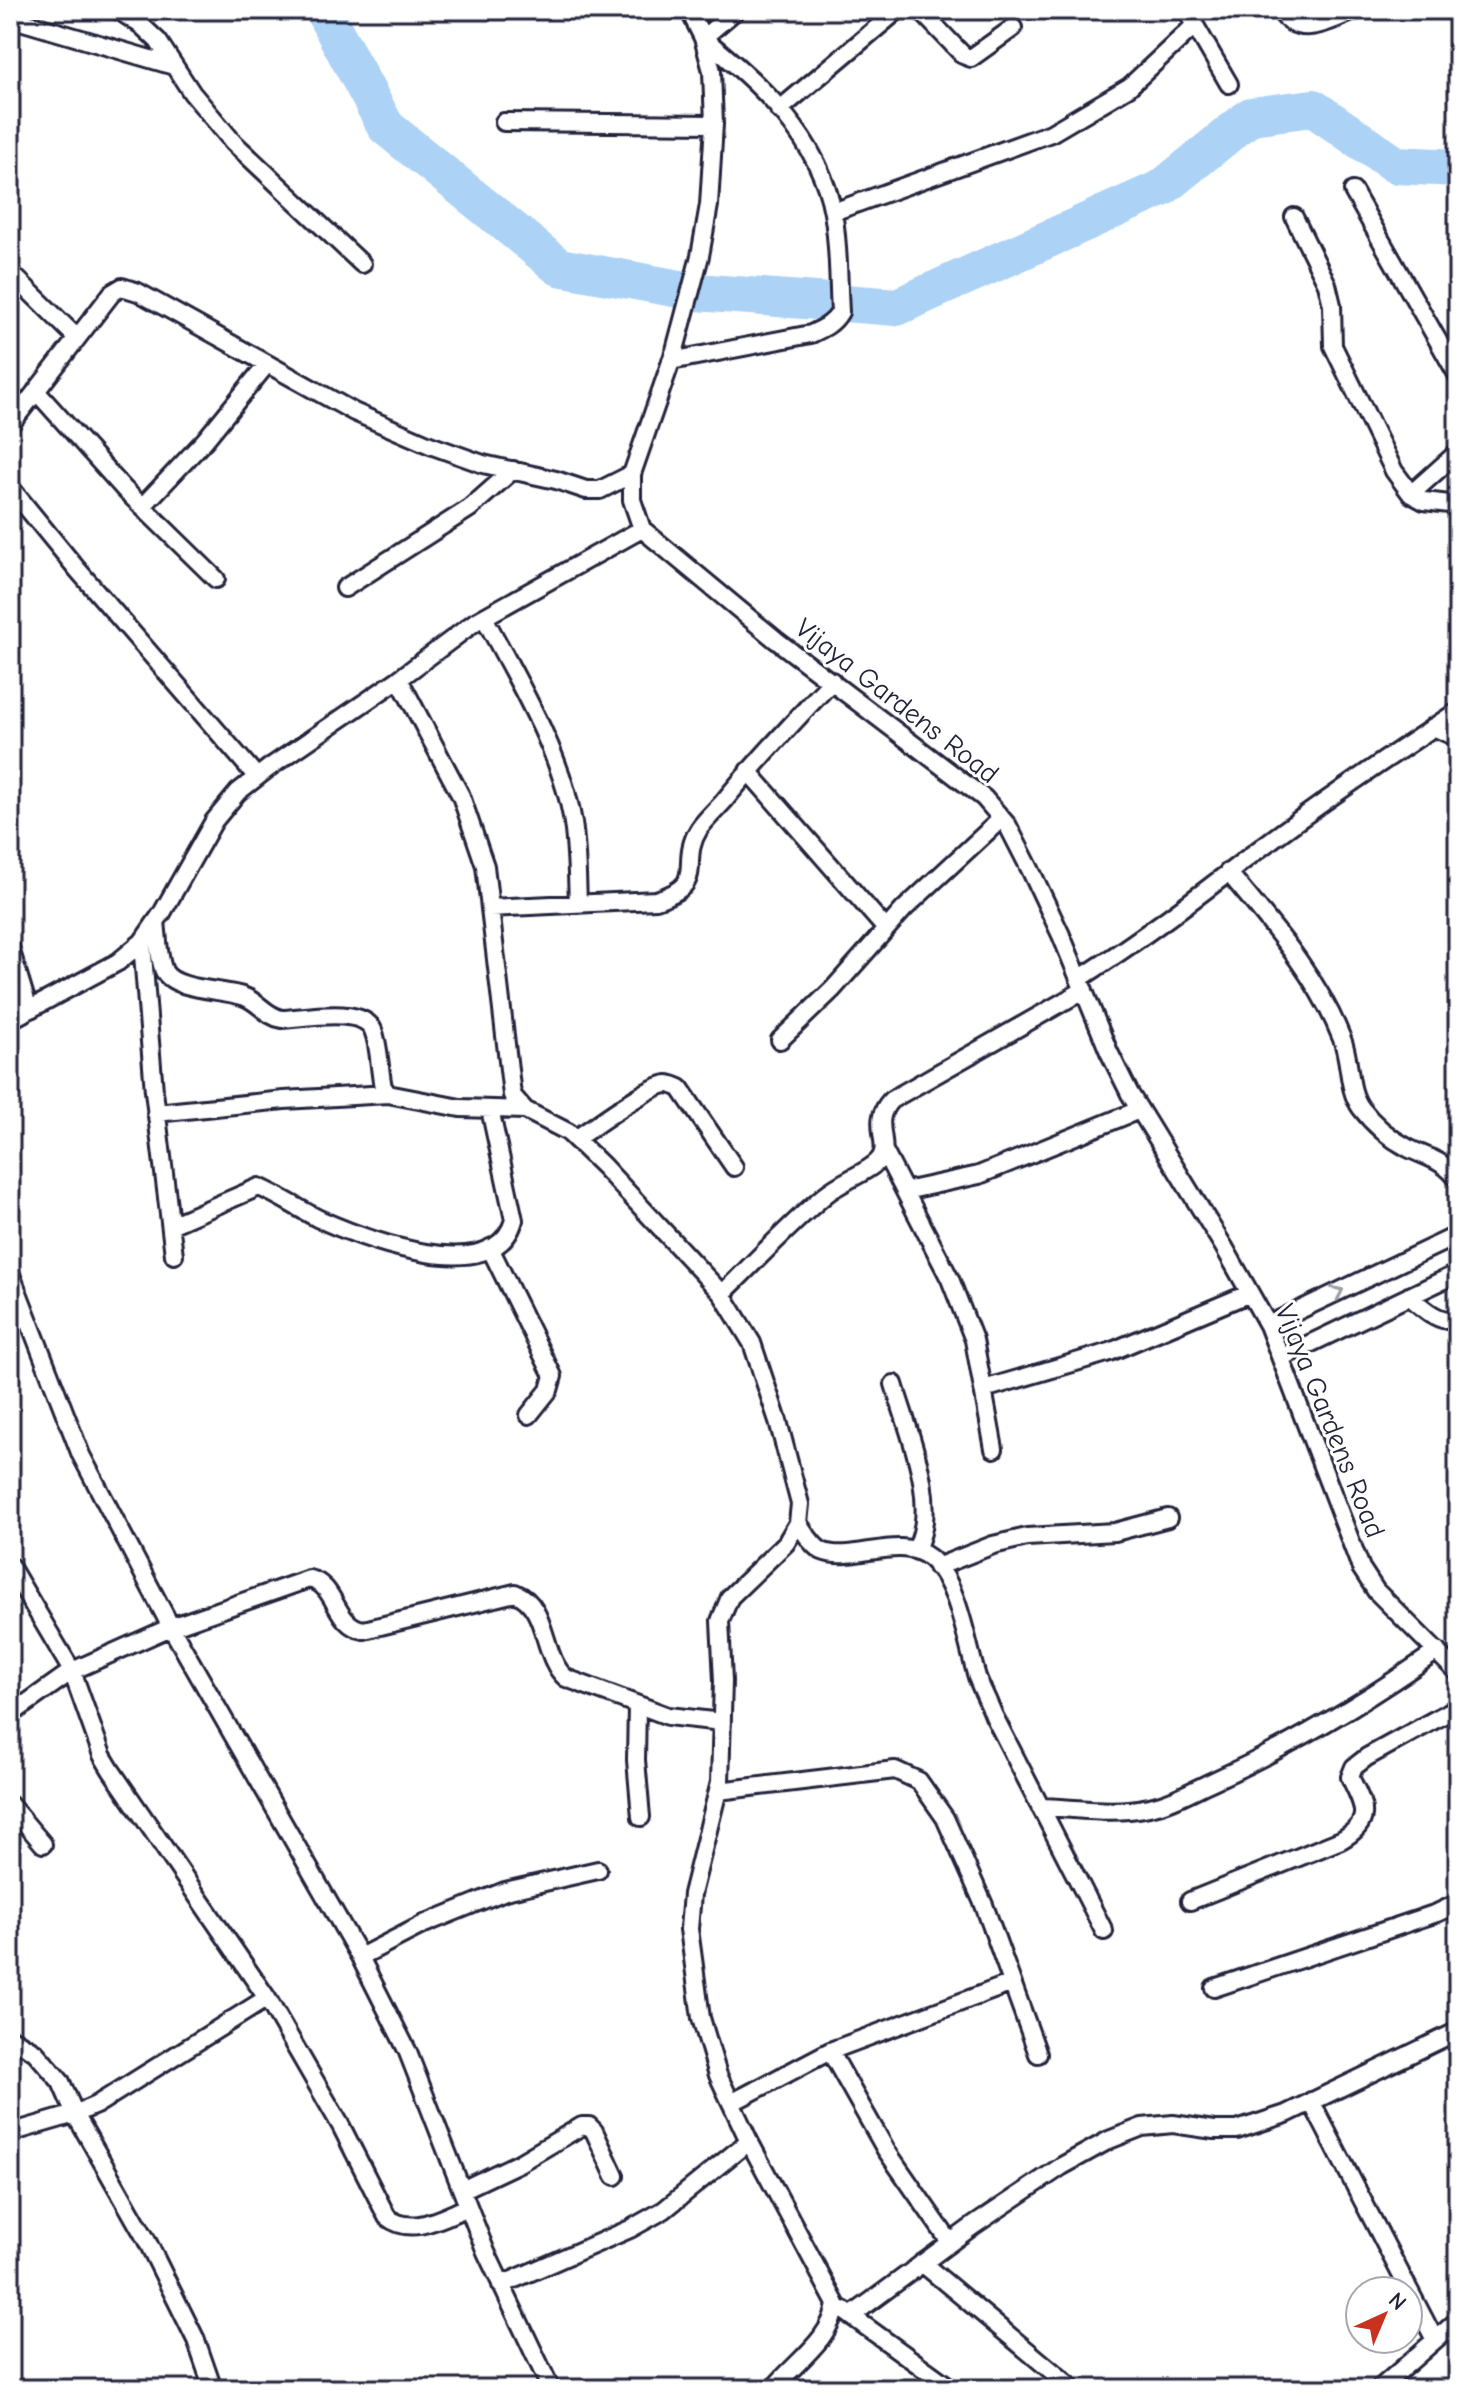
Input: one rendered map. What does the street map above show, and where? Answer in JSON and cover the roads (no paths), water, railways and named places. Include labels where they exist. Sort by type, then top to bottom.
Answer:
[{"type":"street","points":[[118,10],[158,41],[192,93],[233,142],[362,264]]},
{"type":"street","points":[[10,1020],[118,962],[142,942],[214,821],[238,792],[257,777],[484,617],[642,529],[632,500],[632,474],[673,355],[700,256],[709,205],[714,124],[712,71],[703,38],[689,10]]},
{"type":"street","points":[[703,38],[736,10]]},
{"type":"street","points":[[779,110],[898,10]]},
{"type":"street","points":[[920,10],[963,55],[971,58],[1013,28]]},
{"type":"street","points":[[1186,10],[1229,84]]},
{"type":"street","points":[[1280,10],[1290,24],[1301,27],[1328,23],[1356,10]]},
{"type":"street","points":[[10,18],[176,70]]},
{"type":"street","points":[[833,212],[1051,133],[1129,87],[1195,25]]},
{"type":"street","points":[[673,355],[811,334],[826,327],[840,312],[833,212],[807,142],[742,69],[703,38]]},
{"type":"street","points":[[504,122],[714,124]]},
{"type":"street","points":[[1353,191],[1458,376]]},
{"type":"street","points":[[1294,217],[1327,284],[1332,305],[1333,346],[1337,357],[1394,471],[1411,494],[1424,501],[1458,505]]},
{"type":"street","points":[[10,272],[77,338]]},
{"type":"street","points":[[10,425],[112,293],[122,287],[138,292],[354,412],[430,445],[483,464],[586,490],[600,490],[632,474]]},
{"type":"street","points":[[142,507],[205,440],[267,364]]},
{"type":"street","points":[[36,391],[142,507],[216,579]]},
{"type":"street","points":[[1411,494],[1458,452]]},
{"type":"street","points":[[345,588],[470,508],[513,470]]},
{"type":"street","points":[[10,487],[257,777]]},
{"type":"street","name":"Vijaya Gardens Road","points":[[642,529],[776,640],[984,798],[1001,819],[1036,882],[1109,1052],[1139,1110],[1268,1325],[1361,1568],[1376,1591],[1458,1673]]},
{"type":"street","points":[[484,617],[529,703],[560,773],[573,821],[578,904]]},
{"type":"street","points":[[399,679],[461,796],[485,866],[512,1095],[525,1110]]},
{"type":"street","points":[[490,908],[656,900],[674,894],[684,887],[690,875],[692,842],[701,826],[832,681]]},
{"type":"street","points":[[994,1449],[970,1328],[950,1279],[884,1151],[880,1122],[882,1110],[891,1100],[1082,985],[1228,872],[1458,711]]},
{"type":"street","points":[[1433,727],[1458,738]]},
{"type":"street","points":[[748,771],[886,929]]},
{"type":"street","points":[[780,1040],[833,989],[904,909],[1001,819]]},
{"type":"street","points":[[1228,872],[1299,959],[1322,1000],[1343,1040],[1353,1095],[1359,1106],[1405,1147],[1447,1166],[1458,1180]]},
{"type":"street","points":[[156,922],[162,967],[166,976],[177,983],[245,997],[272,1017],[282,1019],[346,1015],[363,1018],[372,1026],[376,1038],[383,1087],[388,1094]]},
{"type":"street","points":[[142,942],[156,1113],[174,1255]]},
{"type":"street","points":[[10,948],[29,1010]]},
{"type":"street","points":[[575,1139],[639,1097],[669,1084],[680,1088],[734,1167]]},
{"type":"street","points":[[156,1113],[284,1100],[388,1094],[460,1108],[525,1110],[544,1117],[575,1139],[722,1294],[752,1343],[800,1504],[798,1523],[786,1543],[730,1597],[720,1621],[722,1722],[718,1791],[692,1894],[689,1929],[701,2018],[718,2075],[731,2103],[836,2304],[952,2389]]},
{"type":"street","points":[[171,1225],[259,1187],[319,1219],[403,1250],[465,1256],[490,1248],[512,1229],[514,1220],[490,1109]]},
{"type":"street","points":[[905,1191],[979,1175],[1139,1110]]},
{"type":"street","points":[[722,1294],[821,1198],[841,1182],[878,1162],[884,1151]]},
{"type":"street","points":[[1268,1325],[1458,1235]]},
{"type":"street","points":[[490,1248],[553,1376],[549,1390],[529,1415]]},
{"type":"street","points":[[10,1272],[81,1455],[171,1627],[360,1957],[407,2050],[501,2285],[551,2389]]},
{"type":"street","points":[[1282,1357],[1458,1273]]},
{"type":"street","points":[[984,1389],[1110,1352],[1250,1293]]},
{"type":"street","points":[[1409,1296],[1446,1322],[1458,1321]]},
{"type":"street","points":[[894,1384],[918,1467],[924,1501],[924,1535],[916,1549]]},
{"type":"street","points":[[937,1567],[993,1545],[1027,1537],[1115,1532],[1168,1518]]},
{"type":"street","points":[[798,1523],[823,1551],[916,1549],[932,1559],[948,1581],[979,1681],[1104,1931]]},
{"type":"street","points":[[10,1566],[72,1671],[102,1755],[267,1998],[341,2126],[387,2217],[396,2225],[410,2227],[429,2223],[468,2207]]},
{"type":"street","points":[[10,1715],[72,1671],[171,1627],[309,1579],[318,1581],[326,1589],[343,1618],[355,1628],[364,1630],[515,1593],[533,1607],[557,1670],[583,1686],[668,1716],[722,1722]]},
{"type":"street","points":[[1040,1807],[1122,1810],[1165,1803],[1333,1720],[1437,1651]]},
{"type":"street","points":[[637,1705],[636,1760],[641,1817]]},
{"type":"street","points":[[1190,1901],[1341,1840],[1356,1831],[1364,1820],[1364,1809],[1350,1777],[1354,1767],[1458,1707]]},
{"type":"street","points":[[718,1791],[895,1770],[919,1781],[945,1818],[984,1905],[1038,2054]]},
{"type":"street","points":[[10,1805],[43,1844]]},
{"type":"street","points":[[360,1957],[424,1924],[505,1891],[598,1870]]},
{"type":"street","points":[[1214,1988],[1437,1913],[1458,1903]]},
{"type":"street","points":[[731,2103],[830,2051],[1012,1983]]},
{"type":"street","points":[[10,2133],[96,2105],[267,1998]]},
{"type":"street","points":[[851,2316],[950,2242],[1062,2166],[1109,2140],[1142,2127],[1173,2124],[1237,2130],[1286,2114],[1458,2031]]},
{"type":"street","points":[[10,2037],[35,2052],[61,2082],[75,2114],[146,2239],[196,2340],[213,2389]]},
{"type":"street","points":[[830,2051],[886,2150],[950,2242]]},
{"type":"street","points":[[1311,2101],[1435,2340]]},
{"type":"street","points":[[462,2190],[519,2163],[582,2126],[589,2126],[594,2131],[615,2176]]},
{"type":"street","points":[[501,2285],[630,2229],[664,2210],[749,2141]]},
{"type":"street","points":[[922,2263],[1071,2387]]},
{"type":"street","points":[[780,2387],[823,2336],[833,2321],[836,2304]]},
{"type":"street","points":[[1379,2389],[1458,2320]]},
{"type":"waterway","points":[[323,10],[386,127],[559,267],[696,292],[897,307],[1162,188],[1251,116],[1313,108],[1396,165],[1458,168]]}]
